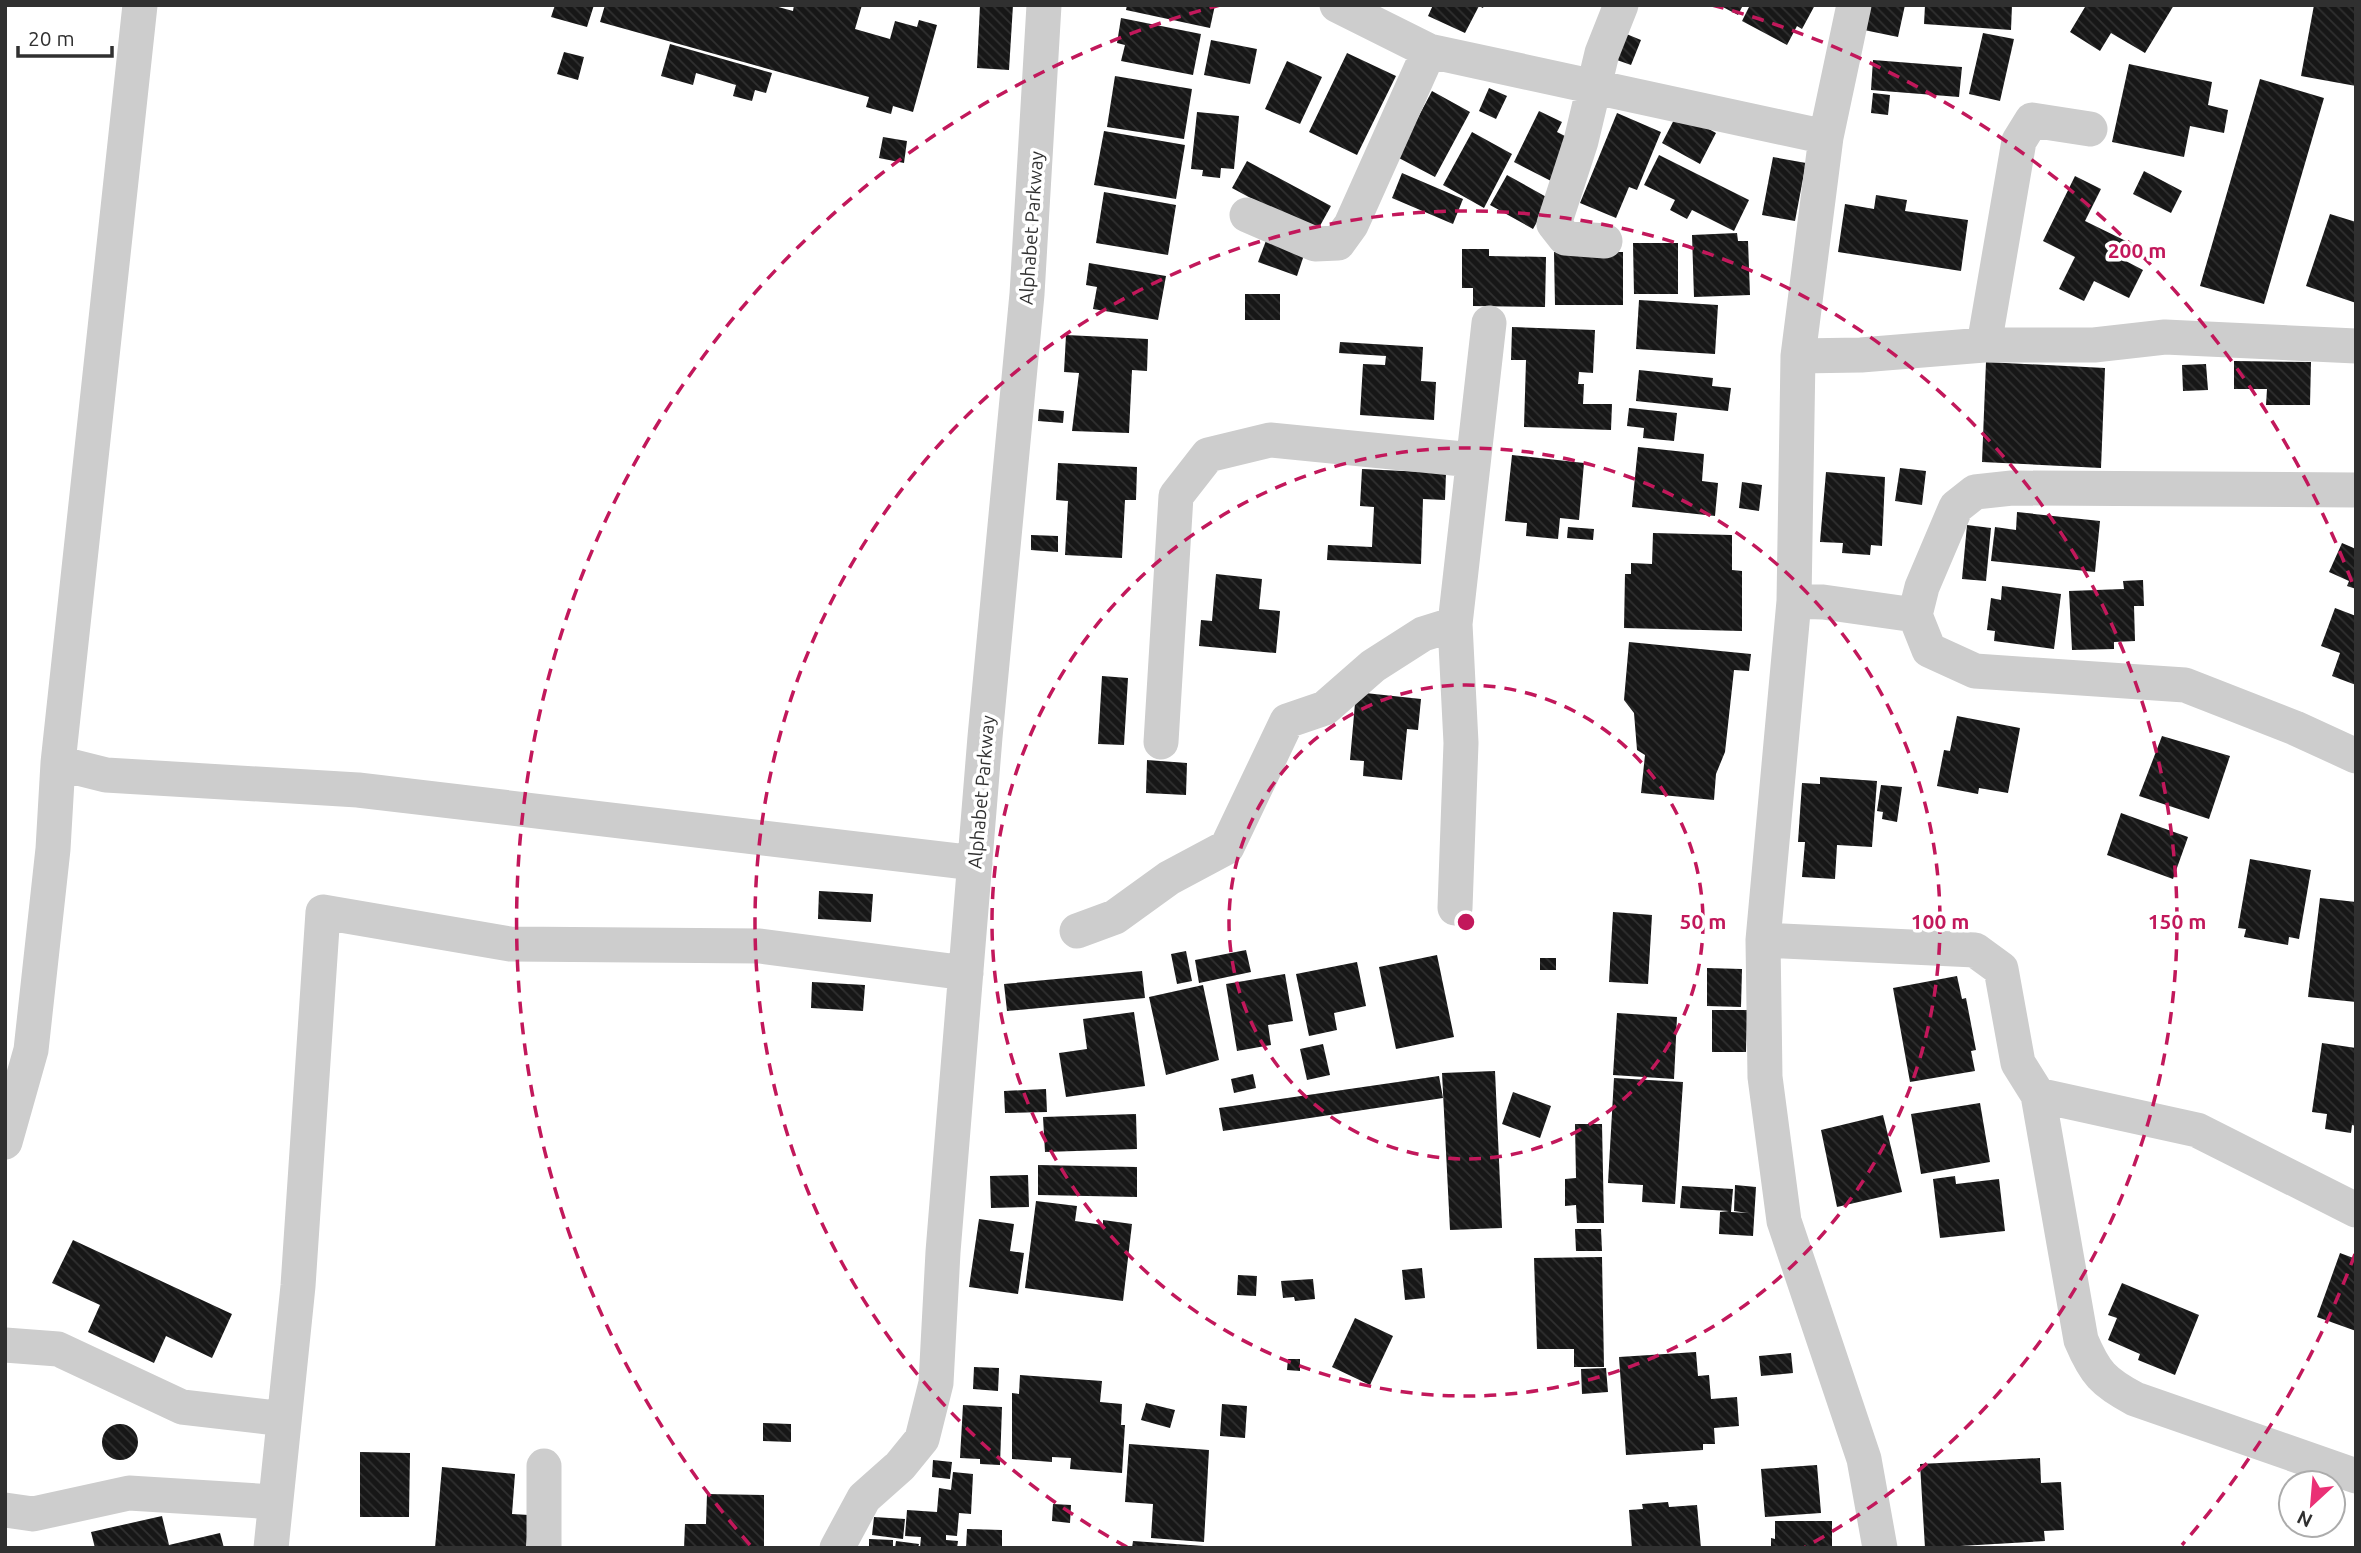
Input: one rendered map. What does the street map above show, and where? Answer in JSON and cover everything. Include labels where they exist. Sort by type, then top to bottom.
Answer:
[{"type":"street","points":[[5,1142],[31,1050],[53,849],[58,763],[140,5]]},
{"type":"street","name":"Alphabet Parkway","points":[[837,1548],[864,1498],[900,1466],[922,1439],[936,1383],[943,1252],[975,863],[1027,294],[1044,5]]},
{"type":"street","points":[[1337,5],[1429,51],[1826,137]]},
{"type":"street","points":[[1605,241],[1565,238],[1554,224],[1581,141],[1602,53],[1621,5]]},
{"type":"street","points":[[1854,5],[1826,137],[1798,356],[1794,601],[1763,940],[1765,1077],[1784,1221],[1864,1459],[1880,1548]]},
{"type":"street","points":[[1247,215],[1315,244],[1338,243],[1351,226],[1429,51]]},
{"type":"street","points":[[1984,345],[2019,141],[2032,120],[2090,129]]},
{"type":"street","points":[[1455,908],[1461,743],[1455,624],[1489,323]]},
{"type":"street","points":[[1798,356],[1861,355],[1984,345],[2094,345],[2165,337],[2356,345]]},
{"type":"street","points":[[1161,742],[1176,496],[1208,455],[1270,440],[1473,460]]},
{"type":"street","points":[[2356,490],[2012,488],[1975,492],[1956,507],[1922,587],[1915,615],[1929,650],[1975,671],[2185,685],[2295,728],[2356,756]]},
{"type":"street","points":[[1794,601],[1823,602],[1915,615]]},
{"type":"street","points":[[1077,931],[1115,917],[1169,878],[1227,847],[1287,721],[1325,708],[1373,666],[1423,634],[1455,624]]},
{"type":"street","points":[[58,763],[106,775],[358,790],[975,863]]},
{"type":"street","points":[[271,1548],[298,1286],[323,912],[510,944],[760,946],[966,973]]},
{"type":"street","points":[[1763,940],[1975,950],[2001,969],[2018,1063],[2038,1095],[2081,1340],[2092,1367],[2108,1384],[2135,1399],[2356,1476]]},
{"type":"street","points":[[2038,1095],[2197,1130],[2356,1210]]},
{"type":"street","points":[[5,1345],[58,1349],[182,1407],[284,1419]]},
{"type":"street","points":[[544,1466],[544,1548]]},
{"type":"street","points":[[5,1510],[33,1514],[129,1493],[275,1502]]},
{"type":"building","points":[[555,5],[594,5],[587,27],[551,17]]},
{"type":"building","points":[[605,5],[771,5],[793,11],[794,5],[862,5],[855,29],[890,39],[895,21],[917,27],[919,20],[937,25],[913,112],[893,106],[891,114],[866,107],[869,97],[600,22]]},
{"type":"building","points":[[980,5],[1013,5],[1009,70],[977,68]]},
{"type":"building","points":[[1127,5],[1215,5],[1210,28],[1126,10]]},
{"type":"building","points":[[1433,5],[1484,5],[1483,8],[1479,6],[1465,33],[1428,16]]},
{"type":"building","points":[[1719,5],[1743,5],[1738,15]]},
{"type":"building","points":[[1750,5],[1815,5],[1802,29],[1797,26],[1787,45],[1742,21]]},
{"type":"building","points":[[1869,5],[1905,5],[1898,37],[1864,30]]},
{"type":"building","points":[[1925,5],[2012,5],[2011,30],[1924,24]]},
{"type":"building","points":[[2082,5],[2174,5],[2145,53],[2111,33],[2100,51],[2070,32],[2085,7]]},
{"type":"building","points":[[2314,5],[2356,5],[2356,86],[2301,76]]},
{"type":"building","points":[[1121,18],[1201,34],[1193,75],[1121,61],[1125,45],[1117,43]]},
{"type":"building","points":[[1624,33],[1641,40],[1631,65],[1614,59]]},
{"type":"building","points":[[1983,33],[2014,39],[2000,101],[1969,94]]},
{"type":"building","points":[[1211,40],[1257,49],[1250,84],[1204,75]]},
{"type":"building","points":[[670,44],[772,73],[766,93],[755,90],[752,101],[733,96],[736,85],[696,73],[693,85],[661,76]]},
{"type":"building","points":[[564,52],[584,57],[578,80],[557,74]]},
{"type":"building","points":[[1347,53],[1396,76],[1357,155],[1309,132]]},
{"type":"building","points":[[1873,60],[1962,67],[1959,97],[1871,90]]},
{"type":"building","points":[[1287,61],[1322,77],[1300,124],[1265,109]]},
{"type":"building","points":[[2129,64],[2212,82],[2208,105],[2228,110],[2224,133],[2190,126],[2184,157],[2112,142]]},
{"type":"building","points":[[1115,76],[1192,89],[1184,139],[1107,127]]},
{"type":"building","points":[[2260,79],[2324,98],[2264,304],[2200,286]]},
{"type":"building","points":[[1489,88],[1507,96],[1496,119],[1479,111]]},
{"type":"building","points":[[1432,91],[1470,112],[1435,177],[1397,157]]},
{"type":"building","points":[[1873,93],[1890,95],[1888,115],[1871,113]]},
{"type":"building","points":[[1539,111],[1562,122],[1557,132],[1573,140],[1553,182],[1514,162]]},
{"type":"building","points":[[1197,112],[1239,116],[1234,169],[1221,168],[1220,178],[1202,176],[1203,170],[1191,169]]},
{"type":"building","points":[[1678,112],[1716,133],[1700,164],[1662,143]]},
{"type":"building","points":[[1617,113],[1661,132],[1637,190],[1629,187],[1616,218],[1580,203]]},
{"type":"building","points":[[1104,131],[1185,145],[1176,199],[1094,185]]},
{"type":"building","points":[[1472,132],[1512,154],[1484,208],[1443,185]]},
{"type":"building","points":[[883,137],[907,141],[904,163],[879,158]]},
{"type":"building","points":[[1659,155],[1749,200],[1734,231],[1692,210],[1687,219],[1670,210],[1675,200],[1644,185]]},
{"type":"building","points":[[1773,157],[1806,163],[1795,221],[1762,215]]},
{"type":"building","points":[[1247,161],[1331,206],[1316,233],[1232,188]]},
{"type":"building","points":[[2144,171],[2182,191],[2171,213],[2133,194]]},
{"type":"building","points":[[1402,173],[1463,199],[1453,224],[1392,198]]},
{"type":"building","points":[[1507,175],[1550,199],[1533,229],[1490,205]]},
{"type":"building","points":[[2075,176],[2101,189],[2085,221],[2130,243],[2122,259],[2143,270],[2129,298],[2094,281],[2084,301],[2059,289],[2075,257],[2043,241]]},
{"type":"building","points":[[1104,192],[1176,205],[1168,255],[1096,243]]},
{"type":"building","points":[[1876,195],[1907,200],[1905,211],[1968,220],[1961,271],[1838,252],[1845,204],[1874,209]]},
{"type":"building","points":[[2330,214],[2356,222],[2356,303],[2306,286]]},
{"type":"building","points":[[1737,233],[1738,241],[1748,241],[1750,295],[1694,297],[1692,235]]},
{"type":"building","points":[[1267,238],[1305,252],[1297,276],[1258,262]]},
{"type":"building","points":[[1633,243],[1678,243],[1678,294],[1634,294]]},
{"type":"building","points":[[1462,249],[1489,249],[1489,256],[1546,257],[1545,307],[1473,306],[1473,288],[1462,288]]},
{"type":"building","points":[[1554,252],[1623,252],[1623,305],[1555,305]]},
{"type":"building","points":[[1089,263],[1166,276],[1158,320],[1093,309],[1097,287],[1086,285]]},
{"type":"building","points":[[1245,294],[1280,294],[1280,320],[1245,320]]},
{"type":"building","points":[[1639,300],[1718,305],[1715,354],[1636,349]]},
{"type":"building","points":[[1512,327],[1595,330],[1593,373],[1579,372],[1578,384],[1584,384],[1583,404],[1612,404],[1611,430],[1524,427],[1526,360],[1511,360]]},
{"type":"building","points":[[1066,335],[1148,339],[1147,371],[1132,370],[1129,433],[1072,431],[1079,373],[1064,372]]},
{"type":"building","points":[[1340,342],[1423,347],[1421,381],[1436,382],[1434,420],[1360,415],[1363,364],[1385,365],[1386,356],[1339,353]]},
{"type":"building","points":[[2234,361],[2311,362],[2310,405],[2266,405],[2267,389],[2234,389]]},
{"type":"building","points":[[1986,362],[2105,368],[2101,468],[1982,462]]},
{"type":"building","points":[[2206,364],[2208,390],[2183,391],[2182,365]]},
{"type":"building","points":[[1639,370],[1713,378],[1712,386],[1731,388],[1728,411],[1636,401]]},
{"type":"building","points":[[1629,408],[1677,413],[1674,441],[1643,438],[1644,428],[1627,426]]},
{"type":"building","points":[[1039,409],[1064,411],[1063,423],[1038,421]]},
{"type":"building","points":[[1638,447],[1704,454],[1702,481],[1718,483],[1715,516],[1632,507]]},
{"type":"building","points":[[1512,455],[1584,463],[1579,520],[1560,518],[1558,539],[1526,536],[1527,523],[1505,521]]},
{"type":"building","points":[[1058,463],[1137,467],[1136,500],[1125,500],[1122,558],[1065,555],[1068,501],[1056,500]]},
{"type":"building","points":[[1900,468],[1926,471],[1922,505],[1895,501]]},
{"type":"building","points":[[1362,469],[1446,473],[1445,500],[1423,499],[1421,564],[1327,560],[1328,545],[1372,547],[1374,507],[1360,506]]},
{"type":"building","points":[[1826,472],[1885,477],[1882,546],[1871,545],[1870,555],[1842,553],[1843,543],[1820,542]]},
{"type":"building","points":[[1742,482],[1762,485],[1759,511],[1739,508]]},
{"type":"building","points":[[2017,512],[2100,521],[2095,572],[1991,561],[1995,527],[2016,530]]},
{"type":"building","points":[[1967,525],[1991,528],[1986,581],[1962,579]]},
{"type":"building","points":[[1568,527],[1594,529],[1593,540],[1567,538]]},
{"type":"building","points":[[1653,533],[1732,535],[1732,570],[1742,571],[1742,631],[1624,628],[1625,574],[1631,574],[1631,563],[1652,564]]},
{"type":"building","points":[[1031,535],[1058,536],[1058,552],[1031,550]]},
{"type":"building","points":[[2342,543],[2356,549],[2356,589],[2347,586],[2349,581],[2329,572]]},
{"type":"building","points":[[1216,574],[1262,579],[1259,609],[1280,611],[1276,653],[1199,646],[1201,620],[1212,621]]},
{"type":"building","points":[[2143,580],[2144,606],[2134,606],[2135,641],[2114,642],[2114,649],[2072,650],[2069,591],[2124,589],[2123,581]]},
{"type":"building","points":[[2002,586],[2061,594],[2054,649],[1994,641],[1995,631],[1987,630],[1991,598],[2001,600]]},
{"type":"building","points":[[2335,608],[2356,616],[2356,685],[2332,676],[2340,653],[2321,646]]},
{"type":"building","points":[[1629,642],[1751,654],[1749,671],[1734,670],[1725,752],[1716,774],[1714,800],[1641,793],[1645,755],[1637,750],[1634,713],[1624,700]]},
{"type":"building","points":[[1102,676],[1128,678],[1124,745],[1098,744]]},
{"type":"building","points":[[1356,692],[1421,699],[1418,730],[1407,729],[1402,780],[1363,776],[1364,761],[1350,760]]},
{"type":"building","points":[[1957,716],[2020,728],[2008,793],[1979,788],[1978,794],[1937,786],[1944,750],[1950,751]]},
{"type":"building","points":[[2162,736],[2230,756],[2209,819],[2139,796]]},
{"type":"building","points":[[1147,760],[1187,763],[1186,795],[1146,793]]},
{"type":"building","points":[[1820,777],[1877,781],[1872,847],[1837,845],[1835,879],[1802,877],[1805,842],[1798,842],[1802,783],[1820,784]]},
{"type":"building","points":[[1881,785],[1902,787],[1897,822],[1882,819],[1883,812],[1877,811]]},
{"type":"building","points":[[2121,813],[2188,837],[2173,879],[2107,855]]},
{"type":"building","points":[[2250,859],[2311,870],[2299,939],[2289,937],[2288,945],[2244,937],[2246,929],[2238,928]]},
{"type":"building","points":[[819,891],[873,894],[871,922],[818,919]]},
{"type":"building","points":[[2320,898],[2356,902],[2356,1002],[2308,997]]},
{"type":"building","points":[[1613,912],[1652,915],[1648,984],[1609,982]]},
{"type":"building","points":[[1246,950],[1251,972],[1199,983],[1195,960]]},
{"type":"building","points":[[1186,951],[1192,981],[1177,984],[1171,954]]},
{"type":"building","points":[[1437,955],[1454,1037],[1396,1049],[1379,967]]},
{"type":"building","points":[[1540,958],[1556,958],[1556,970],[1540,970]]},
{"type":"building","points":[[1357,962],[1366,1006],[1334,1013],[1337,1030],[1309,1036],[1296,974]]},
{"type":"building","points":[[1707,968],[1742,969],[1741,1007],[1707,1006]]},
{"type":"building","points":[[1142,971],[1145,998],[1007,1011],[1004,984]]},
{"type":"building","points":[[1285,974],[1293,1021],[1268,1025],[1271,1045],[1237,1051],[1226,984]]},
{"type":"building","points":[[1957,976],[1962,999],[1966,998],[1976,1050],[1971,1051],[1975,1071],[1910,1082],[1893,988]]},
{"type":"building","points":[[812,982],[865,985],[863,1011],[811,1008]]},
{"type":"building","points":[[1203,985],[1219,1060],[1166,1075],[1149,997]]},
{"type":"building","points":[[1712,1010],[1747,1010],[1746,1052],[1712,1052]]},
{"type":"building","points":[[1134,1012],[1145,1086],[1066,1097],[1059,1053],[1087,1049],[1083,1019]]},
{"type":"building","points":[[1617,1013],[1677,1017],[1674,1079],[1613,1075]]},
{"type":"building","points":[[2322,1043],[2356,1048],[2356,1126],[2352,1125],[2351,1133],[2325,1129],[2327,1114],[2312,1112]]},
{"type":"building","points":[[1323,1044],[1330,1075],[1307,1080],[1300,1049]]},
{"type":"building","points":[[1495,1071],[1502,1228],[1450,1230],[1442,1073]]},
{"type":"building","points":[[1253,1074],[1256,1088],[1234,1093],[1231,1079]]},
{"type":"building","points":[[1439,1076],[1443,1098],[1223,1131],[1219,1108]]},
{"type":"building","points":[[1614,1078],[1683,1082],[1675,1204],[1642,1202],[1643,1185],[1608,1183]]},
{"type":"building","points":[[1046,1089],[1047,1112],[1005,1113],[1004,1091]]},
{"type":"building","points":[[1513,1092],[1551,1106],[1540,1138],[1502,1124]]},
{"type":"building","points":[[1980,1103],[1990,1162],[1921,1174],[1911,1114]]},
{"type":"building","points":[[1136,1114],[1137,1149],[1045,1152],[1043,1117]]},
{"type":"building","points":[[1883,1115],[1902,1192],[1837,1207],[1821,1130]]},
{"type":"building","points":[[1575,1124],[1602,1124],[1604,1223],[1577,1223],[1576,1205],[1565,1206],[1565,1179],[1576,1178]]},
{"type":"building","points":[[1038,1165],[1137,1167],[1137,1197],[1038,1195]]},
{"type":"building","points":[[1028,1175],[1029,1207],[991,1208],[990,1176]]},
{"type":"building","points":[[1955,1176],[1956,1184],[1999,1179],[2005,1231],[1940,1238],[1933,1179]]},
{"type":"building","points":[[1735,1185],[1756,1187],[1753,1236],[1719,1234],[1720,1212],[1729,1211],[1680,1208],[1682,1186],[1733,1189],[1731,1212],[1748,1213],[1734,1211]]},
{"type":"building","points":[[1036,1201],[1077,1206],[1075,1221],[1103,1225],[1103,1220],[1132,1224],[1123,1301],[1025,1288]]},
{"type":"building","points":[[979,1219],[1014,1224],[1010,1251],[1024,1253],[1018,1294],[969,1287]]},
{"type":"building","points":[[1575,1229],[1601,1229],[1602,1251],[1576,1251]]},
{"type":"building","points":[[73,1240],[232,1314],[212,1358],[166,1336],[154,1363],[88,1332],[100,1305],[52,1283]]},
{"type":"building","points":[[2340,1253],[2356,1259],[2356,1331],[2317,1317]]},
{"type":"building","points":[[1602,1257],[1604,1367],[1574,1367],[1574,1349],[1537,1349],[1534,1258]]},
{"type":"building","points":[[1422,1268],[1425,1298],[1405,1300],[1402,1270]]},
{"type":"building","points":[[1238,1275],[1257,1276],[1256,1296],[1237,1295]]},
{"type":"building","points":[[1313,1279],[1315,1299],[1295,1301],[1294,1297],[1283,1298],[1281,1281]]},
{"type":"building","points":[[2122,1283],[2199,1315],[2175,1375],[2138,1360],[2140,1354],[2108,1340],[2117,1318],[2108,1315]]},
{"type":"building","points":[[1355,1318],[1393,1336],[1370,1385],[1332,1367]]},
{"type":"building","points":[[1696,1352],[1698,1376],[1709,1375],[1711,1399],[1737,1397],[1739,1426],[1714,1428],[1715,1444],[1703,1444],[1703,1450],[1626,1455],[1619,1357]]},
{"type":"building","points":[[1791,1353],[1793,1373],[1761,1376],[1759,1356]]},
{"type":"building","points":[[1288,1359],[1300,1359],[1300,1371],[1287,1370]]},
{"type":"building","points":[[974,1367],[999,1368],[998,1391],[973,1389]]},
{"type":"building","points":[[1606,1368],[1608,1392],[1582,1394],[1581,1369]]},
{"type":"building","points":[[1020,1375],[1102,1381],[1100,1402],[1122,1404],[1121,1425],[1125,1425],[1122,1473],[1070,1469],[1071,1458],[1052,1457],[1052,1462],[1012,1459],[1012,1393],[1019,1394]]},
{"type":"building","points":[[1146,1403],[1175,1410],[1170,1428],[1141,1420]]},
{"type":"building","points":[[1222,1404],[1247,1406],[1245,1438],[1220,1436]]},
{"type":"building","points":[[963,1405],[1002,1407],[1000,1465],[980,1464],[980,1459],[960,1458]]},
{"type":"building","points":[[763,1423],[791,1424],[791,1442],[763,1441]]},
{"type":"building","points":[[120,1424],[132,1430],[138,1442],[132,1454],[120,1460],[108,1454],[102,1442],[108,1430]]},
{"type":"building","points":[[1129,1444],[1209,1450],[1204,1542],[1151,1538],[1153,1504],[1125,1502]]},
{"type":"building","points":[[360,1452],[410,1453],[409,1517],[360,1517]]},
{"type":"building","points":[[2040,1458],[2041,1483],[2061,1482],[2064,1530],[2044,1531],[2045,1541],[1925,1548],[1920,1464]]},
{"type":"building","points":[[933,1460],[952,1462],[950,1479],[932,1477]]},
{"type":"building","points":[[1817,1465],[1821,1513],[1765,1517],[1761,1469]]},
{"type":"building","points":[[442,1467],[515,1474],[512,1514],[529,1515],[526,1548],[435,1548]]},
{"type":"building","points":[[953,1472],[973,1474],[971,1514],[959,1513],[957,1536],[946,1535],[946,1540],[958,1541],[957,1548],[920,1548],[921,1537],[905,1536],[907,1510],[937,1512],[939,1488],[951,1490]]},
{"type":"building","points":[[707,1494],[764,1495],[764,1548],[684,1548],[685,1524],[706,1524]]},
{"type":"building","points":[[1668,1502],[1669,1507],[1697,1505],[1701,1548],[1632,1548],[1629,1510],[1643,1509],[1642,1504]]},
{"type":"building","points":[[1053,1504],[1071,1505],[1070,1523],[1052,1521]]},
{"type":"building","points":[[162,1516],[169,1545],[220,1533],[224,1548],[95,1548],[91,1532]]},
{"type":"building","points":[[874,1517],[905,1519],[903,1539],[872,1535]]},
{"type":"building","points":[[1775,1521],[1832,1521],[1832,1548],[1771,1548],[1771,1538],[1775,1539]]},
{"type":"building","points":[[967,1529],[1002,1530],[1002,1548],[966,1548]]},
{"type":"building","points":[[869,1539],[893,1540],[893,1548],[869,1548]]},
{"type":"building","points":[[896,1541],[919,1544],[918,1548],[895,1548]]},
{"type":"building","points":[[1133,1541],[1204,1546],[1204,1548],[1132,1548]]}]
